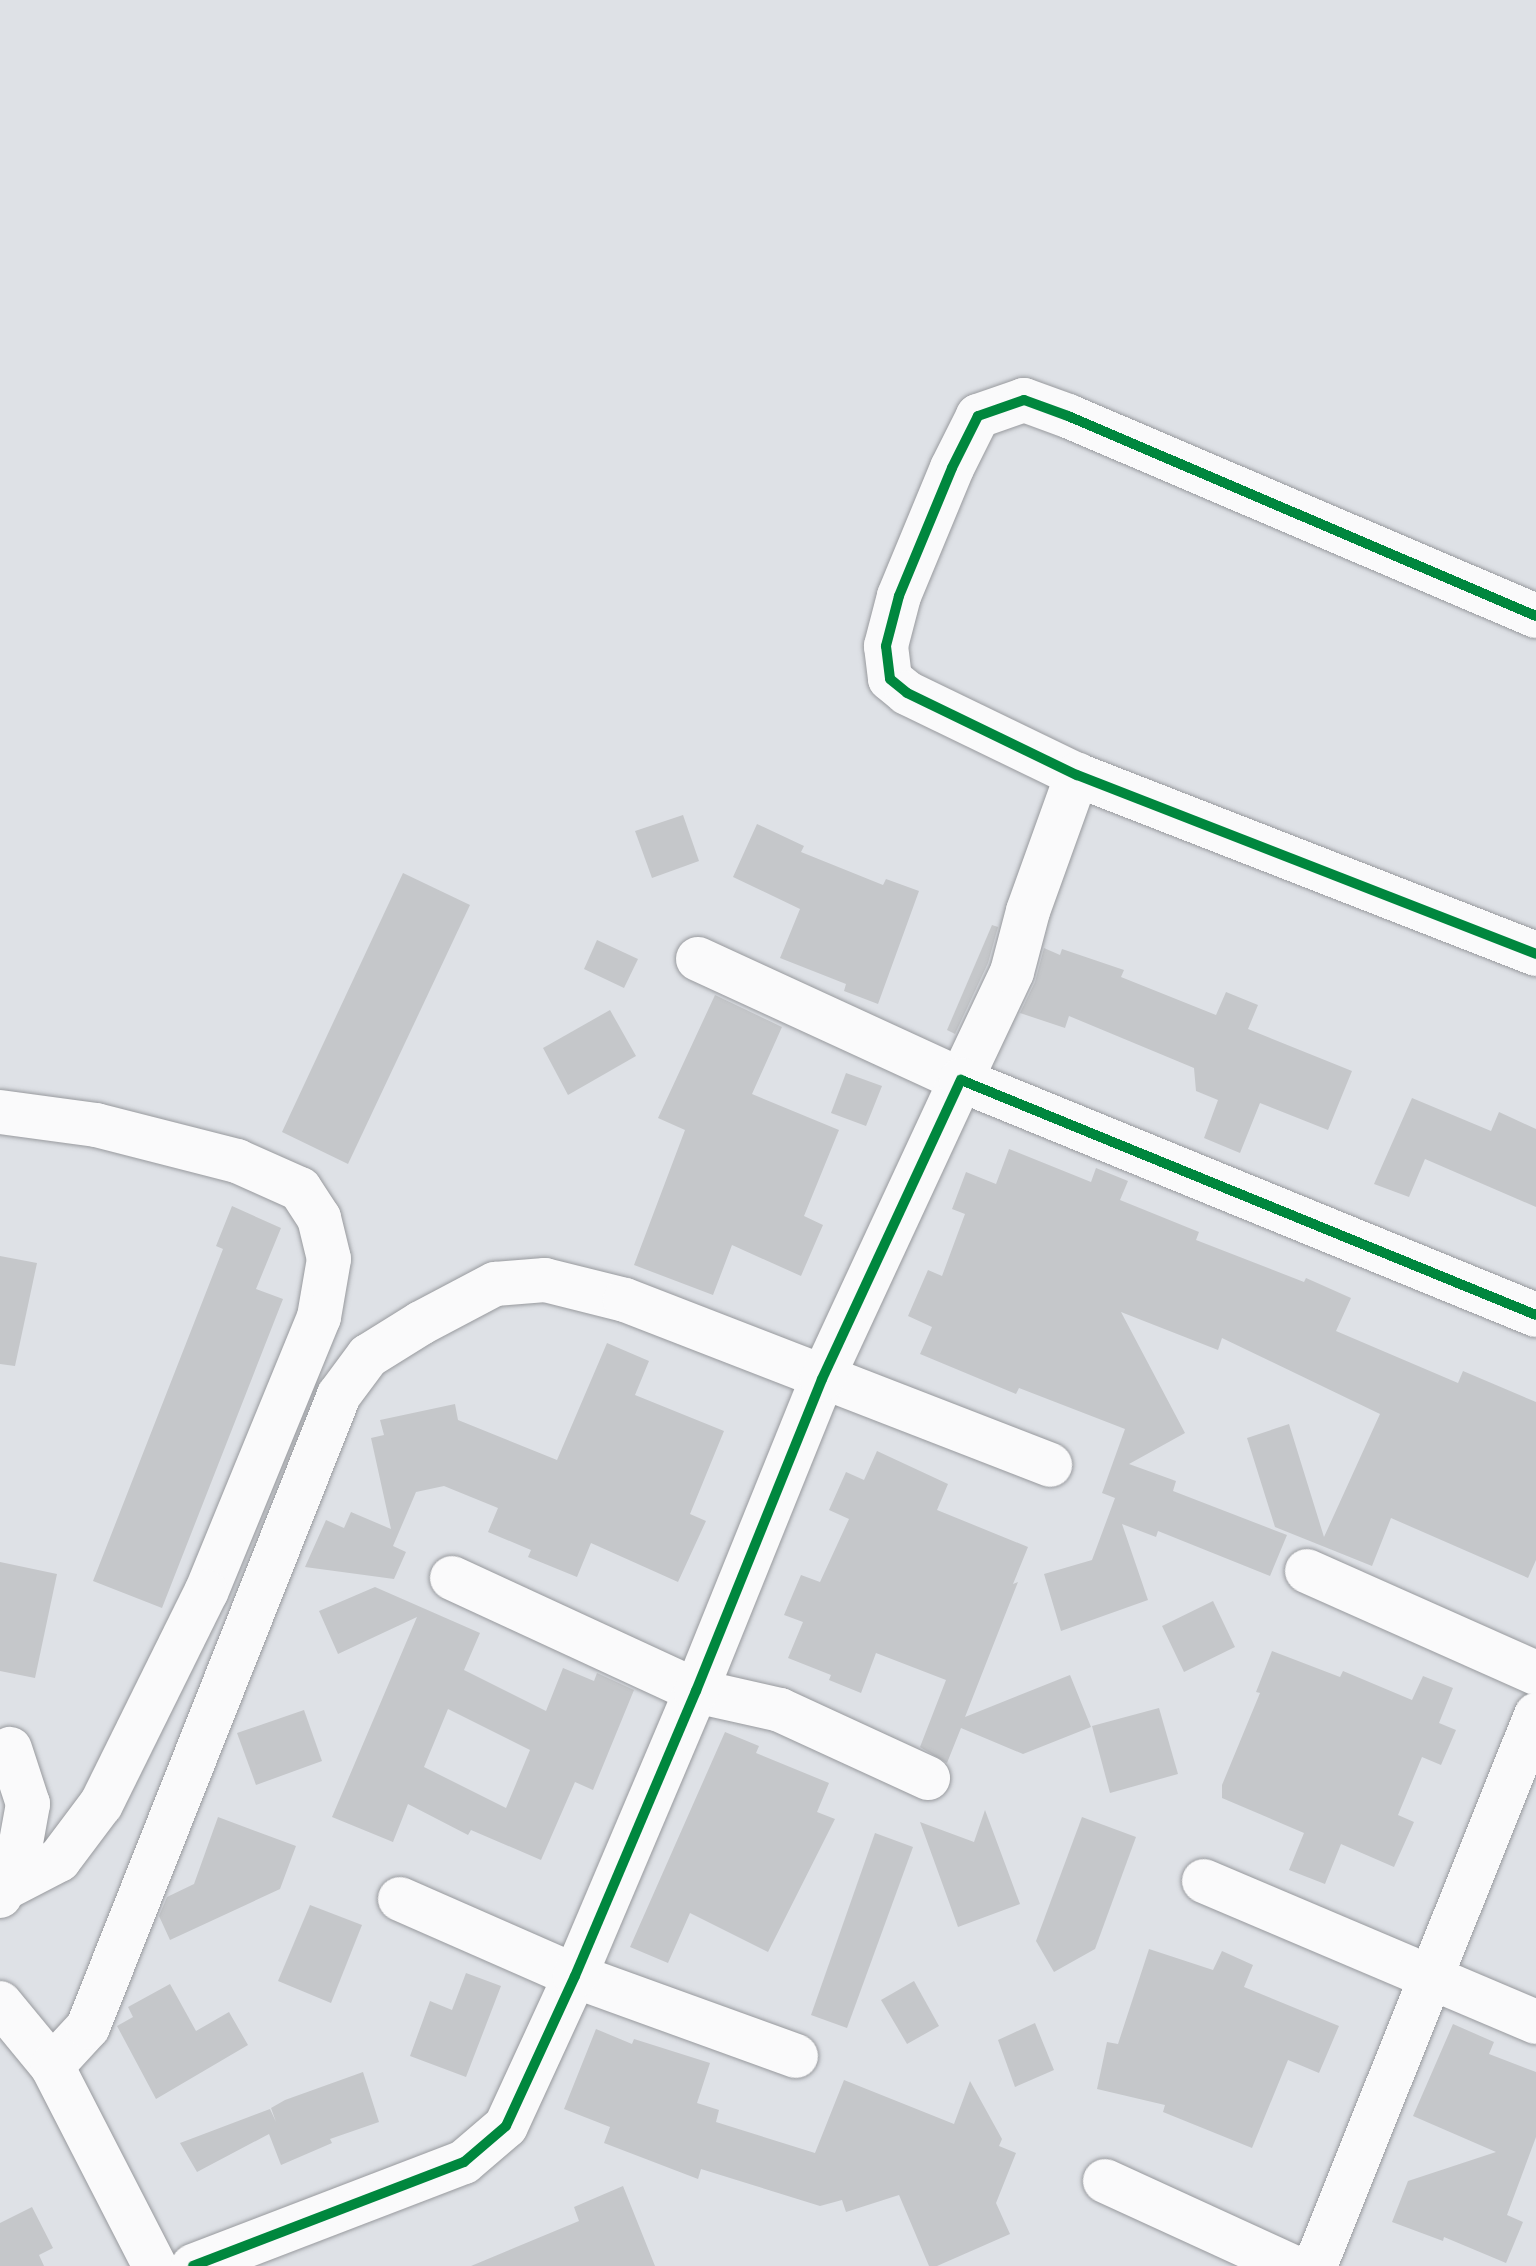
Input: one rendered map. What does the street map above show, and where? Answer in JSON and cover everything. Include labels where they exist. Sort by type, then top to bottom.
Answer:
[{"type":"street","points":[[1536,616],[1024,400],[978,416],[952,468],[899,596],[886,646],[890,679],[907,693],[1077,775],[1536,954]]},
{"type":"street","points":[[193,2266],[464,2162],[506,2126],[575,1976],[696,1691],[822,1379],[1012,972],[1028,911],[1077,775]]},
{"type":"street","points":[[698,959],[961,1080],[1536,1315]]},
{"type":"street","points":[[0,1112],[96,1125],[237,1161],[300,1189],[319,1218],[329,1259],[319,1317],[206,1592],[101,1804],[59,1860],[1,1892]]},
{"type":"street","points":[[52,2066],[88,2027],[339,1395],[368,1356],[495,1284],[545,1280],[625,1300],[1050,1465]]},
{"type":"street","points":[[1307,1571],[1536,1673]]},
{"type":"street","points":[[452,1578],[696,1691],[780,1710],[928,1778]]},
{"type":"street","points":[[1315,2266],[1536,1715]]},
{"type":"street","points":[[1,1892],[20,1848],[28,1804],[10,1749]]},
{"type":"street","points":[[1204,1881],[1536,2022]]},
{"type":"street","points":[[400,1899],[575,1976],[796,2056]]},
{"type":"street","points":[[0,2003],[52,2066],[155,2266]]},
{"type":"street","points":[[1105,2181],[1291,2266]]},
{"type":"building","points":[[683,815],[699,861],[652,878],[635,831]]},
{"type":"building","points":[[757,824],[804,846],[801,852],[883,885],[886,879],[919,891],[878,1004],[844,991],[846,984],[780,958],[800,909],[733,877]]},
{"type":"building","points":[[403,873],[470,905],[348,1164],[282,1132]]},
{"type":"building","points":[[992,925],[998,927],[988,963],[955,1034],[947,1030]]},
{"type":"building","points":[[597,940],[638,959],[624,988],[584,969]]},
{"type":"building","points":[[1044,948],[1060,955],[1062,949],[1124,970],[1121,977],[1216,1015],[1226,992],[1258,1005],[1248,1029],[1352,1071],[1328,1130],[1260,1103],[1240,1153],[1204,1138],[1218,1100],[1196,1091],[1194,1068],[1069,1016],[1065,1028],[1020,1013],[1035,982]]},
{"type":"building","points":[[715,995],[782,1027],[752,1094],[839,1130],[804,1216],[823,1225],[801,1276],[732,1245],[713,1295],[634,1265],[685,1130],[658,1118]]},
{"type":"building","points":[[610,1010],[636,1056],[568,1095],[543,1048]]},
{"type":"building","points":[[846,1073],[882,1086],[866,1126],[831,1113]]},
{"type":"building","points":[[1412,1098],[1491,1131],[1499,1112],[1536,1129],[1536,1207],[1425,1159],[1409,1197],[1374,1184]]},
{"type":"building","points":[[1009,1149],[1091,1182],[1096,1168],[1128,1181],[1120,1200],[1199,1232],[1196,1240],[1304,1282],[1306,1278],[1351,1298],[1336,1331],[1458,1383],[1463,1371],[1536,1402],[1536,1560],[1528,1578],[1391,1518],[1372,1566],[1275,1527],[1247,1438],[1289,1424],[1324,1537],[1380,1414],[1222,1338],[1218,1350],[1121,1312],[1185,1433],[1129,1464],[1176,1481],[1173,1491],[1287,1535],[1270,1576],[1158,1531],[1156,1537],[1122,1524],[1148,1600],[1061,1631],[1044,1574],[1092,1560],[1115,1498],[1102,1493],[1125,1429],[1019,1388],[1016,1394],[920,1354],[932,1327],[908,1316],[928,1270],[942,1276],[965,1214],[952,1209],[966,1172],[996,1184]]},
{"type":"building","points":[[232,1206],[281,1228],[256,1289],[283,1299],[162,1608],[93,1581],[223,1249],[216,1246]]},
{"type":"building","points":[[0,1256],[37,1263],[15,1366],[0,1364]]},
{"type":"building","points":[[607,1343],[649,1361],[635,1395],[724,1431],[690,1514],[706,1521],[678,1582],[591,1543],[577,1577],[528,1557],[531,1550],[488,1532],[498,1508],[444,1486],[416,1492],[393,1546],[406,1552],[394,1579],[305,1567],[326,1520],[344,1528],[351,1512],[391,1529],[371,1438],[384,1435],[380,1420],[455,1404],[458,1420],[557,1460]]},
{"type":"building","points":[[877,1451],[948,1484],[937,1510],[1028,1547],[1013,1584],[1018,1582],[965,1717],[1070,1675],[1091,1727],[1023,1754],[961,1728],[947,1763],[920,1747],[946,1680],[876,1653],[861,1693],[829,1680],[831,1675],[788,1658],[803,1622],[784,1615],[801,1575],[820,1582],[849,1519],[829,1510],[846,1472],[864,1480]]},
{"type":"building","points":[[0,1562],[57,1574],[35,1678],[0,1671]]},
{"type":"building","points":[[375,1587],[480,1633],[464,1670],[546,1711],[563,1668],[594,1681],[597,1673],[634,1690],[593,1790],[575,1782],[541,1860],[471,1830],[468,1835],[408,1804],[393,1842],[332,1817],[417,1617],[338,1654],[319,1611]],"holes":[[[448,1709],[530,1750],[506,1808],[424,1767]]]},
{"type":"building","points":[[1213,1601],[1235,1647],[1184,1672],[1162,1626]]},
{"type":"building","points":[[1272,1651],[1340,1677],[1343,1671],[1412,1700],[1423,1676],[1453,1688],[1439,1723],[1456,1730],[1441,1765],[1422,1757],[1398,1815],[1414,1822],[1394,1867],[1341,1844],[1325,1884],[1289,1870],[1304,1833],[1222,1798],[1222,1785],[1260,1693],[1256,1692]]},
{"type":"building","points":[[1159,1708],[1178,1774],[1110,1793],[1092,1726]]},
{"type":"building","points":[[304,1710],[322,1761],[256,1785],[237,1733]]},
{"type":"building","points":[[725,1732],[759,1746],[756,1753],[829,1783],[817,1812],[835,1819],[768,1952],[690,1913],[668,1963],[630,1947]]},
{"type":"building","points":[[985,1810],[1020,1904],[958,1927],[920,1822],[974,1842]]},
{"type":"building","points":[[218,1817],[296,1846],[280,1889],[170,1940],[159,1916],[167,1897],[194,1884]]},
{"type":"building","points":[[1082,1817],[1136,1837],[1095,1949],[1054,1972],[1036,1941]]},
{"type":"building","points":[[875,1833],[913,1847],[847,2028],[811,2015]]},
{"type":"building","points":[[310,1905],[362,1925],[331,2003],[278,1981]]},
{"type":"building","points":[[1149,1949],[1213,1970],[1222,1951],[1253,1965],[1244,1987],[1339,2026],[1319,2073],[1288,2060],[1252,2148],[1163,2112],[1165,2105],[1097,2089],[1107,2042],[1118,2044]]},
{"type":"building","points":[[466,1973],[501,1986],[466,2077],[410,2056],[430,2001],[452,2010]]},
{"type":"building","points":[[914,1981],[939,2026],[907,2044],[881,2000]]},
{"type":"building","points":[[170,1984],[196,2031],[229,2012],[248,2045],[156,2099],[117,2026],[133,2017],[128,2007]]},
{"type":"building","points":[[1035,2023],[1054,2070],[1015,2087],[998,2040]]},
{"type":"building","points":[[1453,2024],[1494,2042],[1489,2054],[1536,2072],[1536,2137],[1507,2215],[1523,2222],[1506,2263],[1444,2237],[1443,2241],[1392,2222],[1408,2181],[1496,2152],[1413,2116]]},
{"type":"building","points":[[596,2029],[632,2044],[634,2039],[710,2063],[697,2103],[719,2110],[716,2122],[815,2153],[844,2080],[954,2124],[970,2081],[1002,2139],[999,2146],[1016,2153],[996,2203],[1010,2234],[937,2266],[929,2266],[899,2195],[846,2212],[842,2200],[820,2206],[701,2169],[698,2179],[604,2143],[610,2127],[564,2109]]},
{"type":"building","points":[[363,2072],[379,2122],[330,2139],[332,2143],[281,2165],[269,2134],[197,2172],[180,2143],[270,2109],[276,2122],[271,2108]]},
{"type":"building","points":[[623,2186],[655,2266],[471,2266],[579,2221],[574,2207]]},
{"type":"building","points":[[32,2207],[53,2248],[39,2255],[44,2266],[0,2266],[0,2223]]},
{"type":"cycle path","points":[[1536,616],[1024,400],[978,416],[952,468],[899,596],[886,646],[890,679],[907,693],[1077,775],[1536,954]]},
{"type":"cycle path","points":[[193,2266],[464,2162],[506,2126],[575,1976],[696,1691],[822,1379],[961,1080],[1536,1315]]}]
